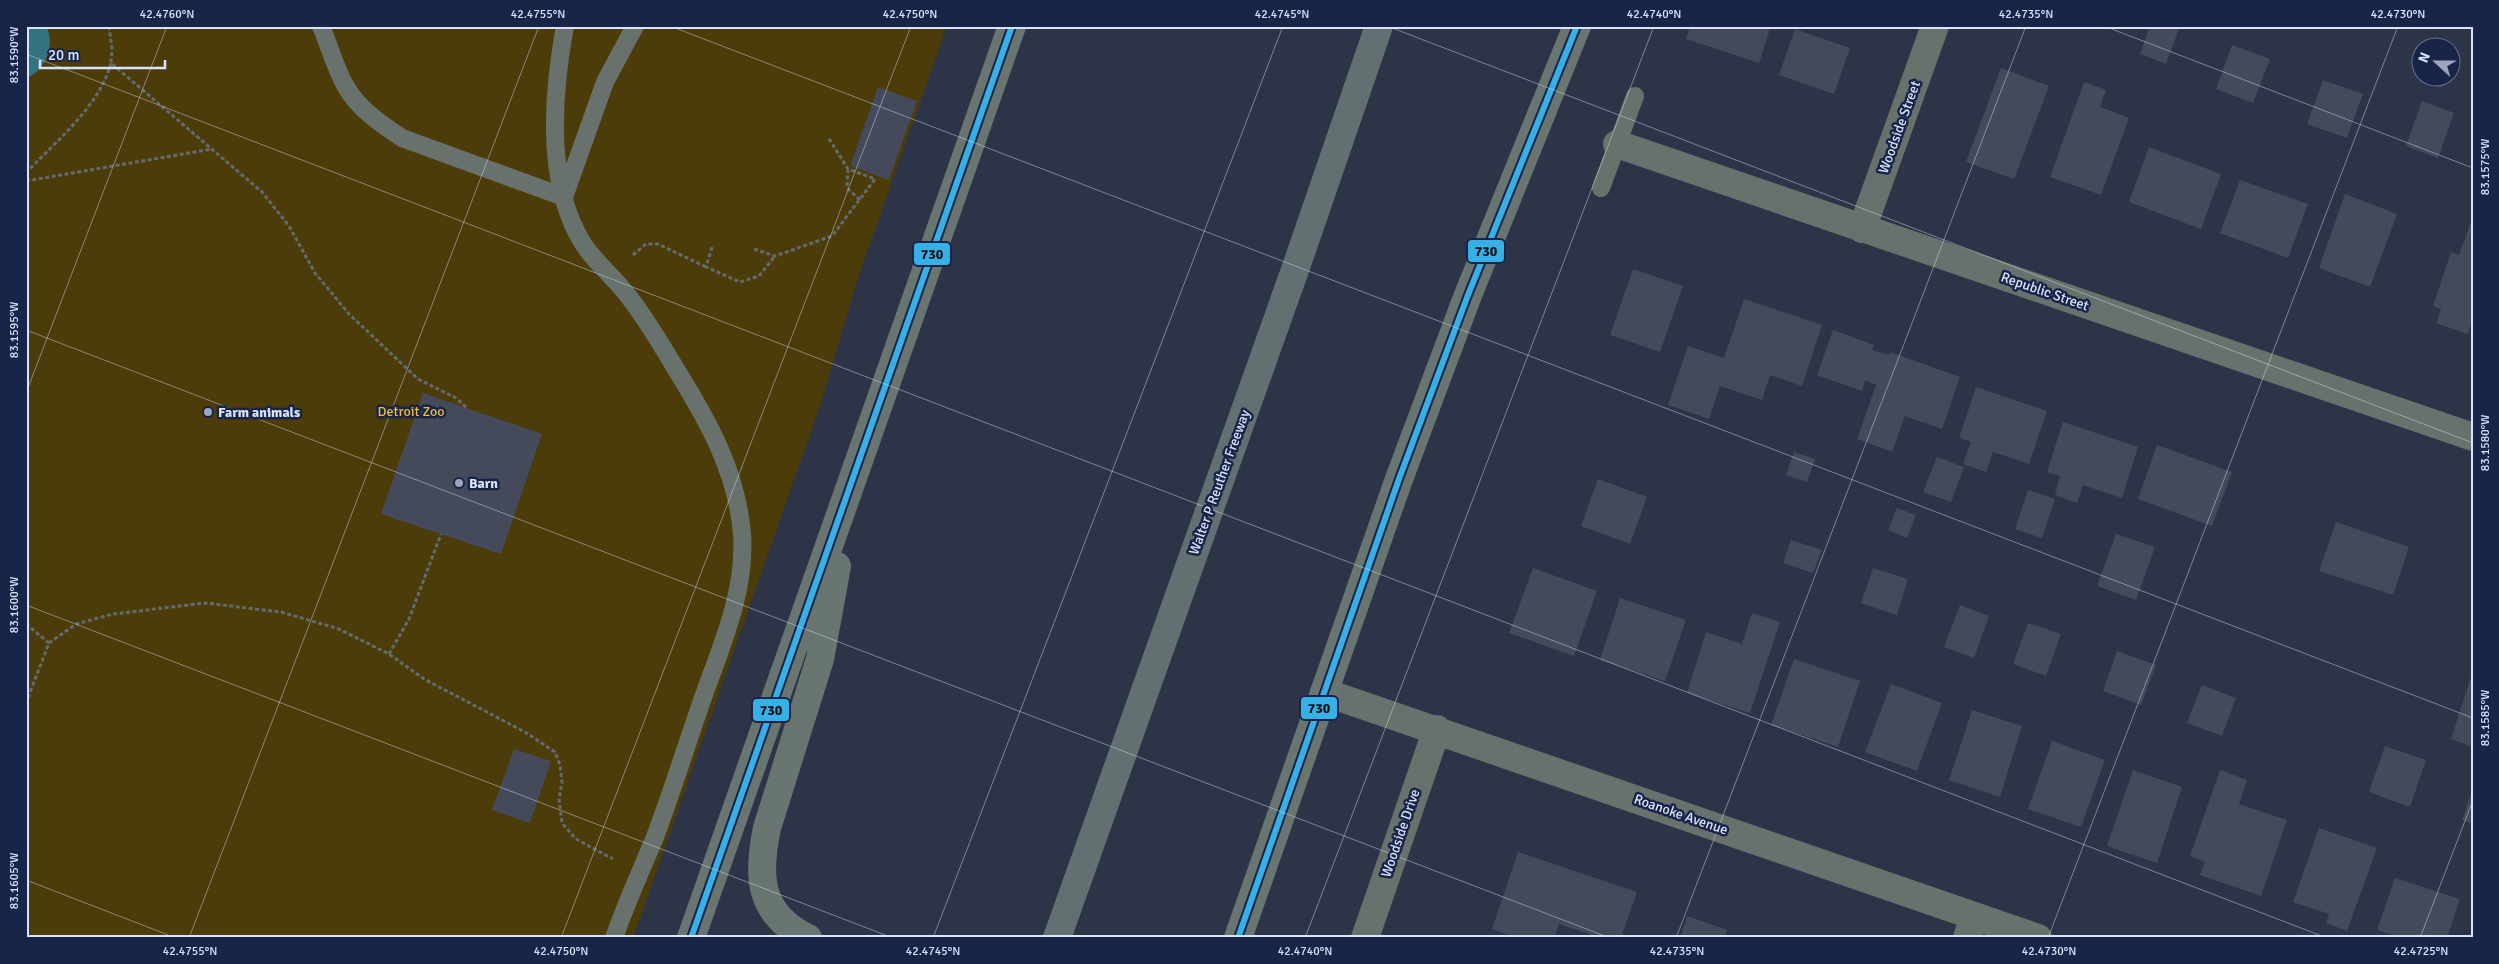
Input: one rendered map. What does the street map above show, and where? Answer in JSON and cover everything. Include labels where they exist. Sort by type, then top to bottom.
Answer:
[{"type":"highway","name":"Walter P Reuther Freeway","points":[[1057,938],[1293,277],[1379,26]]},
{"type":"main road","points":[[691,938],[853,484],[1012,26]]},
{"type":"main road","points":[[1238,938],[1399,479],[1468,295],[1577,26]]},
{"type":"main road","points":[[808,938],[783,921],[770,904],[762,887],[762,851],[767,828],[820,659],[853,484]]},
{"type":"street","name":"Woodside Street","points":[[1862,228],[1935,26]]},
{"type":"street","name":"Republic Street","points":[[1617,144],[2473,437]]},
{"type":"street","name":"Roanoke Avenue","points":[[1324,692],[1437,729],[1970,927],[2038,938]]},
{"type":"street","name":"Woodside Drive","points":[[1365,938],[1437,729]]},
{"type":"lane","points":[[321,26],[345,86],[381,124],[402,138],[564,197]]},
{"type":"lane","points":[[566,26],[560,59],[555,116],[557,152],[564,197],[578,237],[626,293],[653,332],[709,423],[732,479],[739,509],[742,536],[742,567],[722,645],[655,836],[614,938]]},
{"type":"lane","points":[[564,197],[605,82],[635,26]]},
{"type":"lane","points":[[1601,188],[1635,96]]},
{"type":"path","points":[[26,173],[95,98],[108,76],[112,49],[109,26]]},
{"type":"path","points":[[111,63],[262,192],[289,226],[315,273],[349,314],[418,379],[456,398],[467,408]]},
{"type":"path","points":[[828,137],[848,169],[847,188],[860,200]]},
{"type":"path","points":[[26,182],[212,150]]},
{"type":"path","points":[[610,274],[646,244],[658,244],[740,282],[759,276],[775,256],[832,236],[875,179],[848,169]]},
{"type":"path","points":[[706,267],[712,247]]},
{"type":"path","points":[[754,250],[775,256]]},
{"type":"path","points":[[389,654],[409,619],[441,534]]},
{"type":"path","points":[[26,703],[49,643],[76,624],[113,614],[205,603],[264,610],[316,621],[360,638],[389,654],[424,679],[526,732],[555,752],[560,765],[562,782],[559,810],[562,823],[567,832],[587,847],[640,870]]},
{"type":"path","points":[[26,624],[49,643]]},
{"type":"green space","name":"Detroit Zoo","points":[[26,26],[947,26],[859,275],[820,406],[633,938],[26,938]]},
{"type":"shaded area","points":[[26,26],[46,26],[50,41],[43,64],[33,75],[26,78]]},
{"type":"building","points":[[1690,26],[1771,26],[1759,63],[1686,39]]},
{"type":"building","points":[[2150,26],[2180,26],[2166,64],[2140,54]]},
{"type":"building","points":[[1795,29],[1850,48],[1834,94],[1779,75]]},
{"type":"building","points":[[2232,45],[2270,59],[2253,103],[2216,89]]},
{"type":"building","points":[[2001,68],[2049,86],[2014,179],[1966,162]]},
{"type":"building","points":[[2323,80],[2363,94],[2347,138],[2307,124]]},
{"type":"building","points":[[2084,82],[2106,90],[2100,107],[2129,118],[2101,195],[2050,177]]},
{"type":"building","points":[[878,87],[917,101],[889,180],[850,166]]},
{"type":"building","points":[[2422,101],[2454,113],[2438,158],[2406,146]]},
{"type":"building","points":[[2149,147],[2221,174],[2201,229],[2129,202]]},
{"type":"building","points":[[2240,180],[2308,204],[2288,258],[2220,233]]},
{"type":"building","points":[[2345,194],[2397,214],[2370,287],[2319,268]]},
{"type":"building","points":[[2473,216],[2473,320],[2467,334],[2436,323],[2441,309],[2433,306],[2451,252],[2459,255]]},
{"type":"building","points":[[1633,269],[1683,286],[1660,352],[1610,335]]},
{"type":"building","points":[[1744,299],[1822,325],[1802,386],[1770,375],[1762,400],[1720,386],[1709,419],[1668,405],[1688,346],[1724,358]]},
{"type":"building","points":[[1833,330],[1874,345],[1872,350],[1889,355],[1890,352],[1960,377],[1942,429],[1905,416],[1892,452],[1857,439],[1876,385],[1865,380],[1862,391],[1817,375]]},
{"type":"building","points":[[1976,387],[2047,411],[2029,464],[1993,452],[1986,472],[1963,464],[1971,442],[1959,438]]},
{"type":"building","name":"Barn","points":[[423,393],[542,434],[501,554],[381,514]]},
{"type":"building","points":[[2063,422],[2138,447],[2122,498],[2083,485],[2077,503],[2055,495],[2060,476],[2047,472]]},
{"type":"building","points":[[2157,445],[2232,472],[2212,526],[2138,499]]},
{"type":"building","points":[[1794,452],[1815,459],[1807,482],[1786,475]]},
{"type":"building","points":[[1937,457],[1964,467],[1951,502],[1923,492]]},
{"type":"building","points":[[1598,479],[1647,497],[1630,544],[1581,526]]},
{"type":"building","points":[[2028,490],[2055,499],[2042,538],[2015,529]]},
{"type":"building","points":[[1897,508],[1916,515],[1907,538],[1888,530]]},
{"type":"building","points":[[2336,522],[2409,547],[2393,595],[2319,571]]},
{"type":"building","points":[[2116,534],[2155,547],[2136,600],[2097,586]]},
{"type":"building","points":[[1791,540],[1822,550],[1813,573],[1783,563]]},
{"type":"building","points":[[1533,568],[1597,591],[1574,656],[1509,633]]},
{"type":"building","points":[[1873,568],[1908,579],[1897,615],[1861,603]]},
{"type":"building","points":[[1620,598],[1686,620],[1665,681],[1600,660]]},
{"type":"building","points":[[1960,605],[1989,616],[1974,658],[1944,647]]},
{"type":"building","points":[[1752,613],[1780,622],[1750,713],[1687,693],[1706,632],[1742,644]]},
{"type":"building","points":[[2028,623],[2061,634],[2046,676],[2013,664]]},
{"type":"building","points":[[2117,651],[2156,665],[2141,705],[2103,691]]},
{"type":"building","points":[[1794,659],[1860,681],[1838,747],[1771,725]]},
{"type":"building","points":[[2473,674],[2473,747],[2451,739]]},
{"type":"building","points":[[1891,684],[1942,703],[1917,771],[1865,752]]},
{"type":"building","points":[[2202,685],[2236,698],[2222,736],[2187,723]]},
{"type":"building","points":[[1972,710],[2022,726],[2000,797],[1949,780]]},
{"type":"building","points":[[2052,741],[2105,760],[2081,827],[2028,809]]},
{"type":"building","points":[[2385,746],[2426,760],[2410,807],[2369,792]]},
{"type":"building","points":[[514,749],[551,761],[530,823],[492,810]]},
{"type":"building","points":[[2133,770],[2182,787],[2157,863],[2107,846]]},
{"type":"building","points":[[2220,770],[2247,780],[2239,804],[2287,820],[2261,896],[2200,875],[2205,862],[2190,856]]},
{"type":"building","points":[[2473,790],[2473,824],[2462,820]]},
{"type":"building","points":[[2319,828],[2377,848],[2347,931],[2326,923],[2329,914],[2293,902]]},
{"type":"building","points":[[1518,852],[1637,892],[1621,938],[1601,938],[1559,924],[1554,938],[1517,938],[1492,929]]},
{"type":"building","points":[[2395,878],[2460,899],[2447,938],[2401,938],[2377,930]]},
{"type":"building","points":[[1687,916],[1727,930],[1724,938],[1680,938]]},
{"type":"transit line","name":"730","points":[[691,938],[1012,26]]},
{"type":"transit line","name":"730","points":[[1238,938],[1399,479],[1468,295],[1577,26]]},
{"type":"place","name":"Farm animals","points":[[208,412]]},
{"type":"place","name":"Barn","points":[[459,483]]}]
